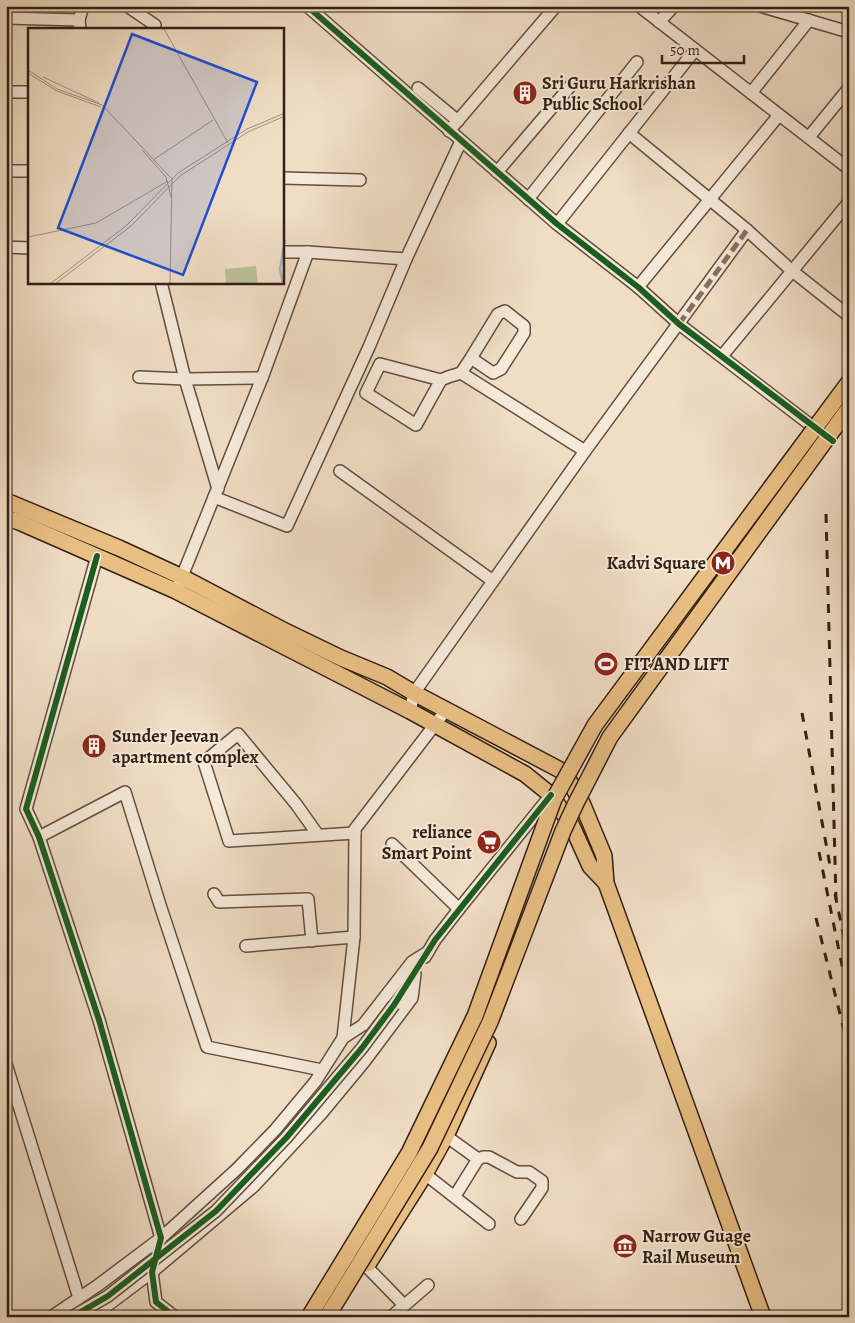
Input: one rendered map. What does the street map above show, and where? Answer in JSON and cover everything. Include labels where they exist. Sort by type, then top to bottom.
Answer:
[{"type":"main road","points":[[303,1317],[404,1152],[470,1013],[551,795],[591,720],[849,374]]},
{"type":"main road","points":[[309,1317],[409,1153],[475,1016],[554,799],[596,725],[849,382]]},
{"type":"main road","points":[[327,1317],[430,1148],[490,1022],[563,831],[610,737],[849,408]]},
{"type":"main road","points":[[334,1317],[372,1271],[451,1139],[572,826],[616,739],[849,419]]},
{"type":"main road","points":[[6,501],[179,584],[387,677],[564,772],[582,803],[604,856],[606,883],[763,1317]]},
{"type":"main road","points":[[6,518],[97,556],[179,584],[525,774],[551,795],[572,826],[590,866],[606,883]]},
{"type":"street","points":[[6,18],[80,24],[82,6]]},
{"type":"street","points":[[127,6],[157,28]]},
{"type":"street","points":[[307,6],[557,224],[638,286],[679,324],[833,441]]},
{"type":"street","points":[[449,131],[556,6]]},
{"type":"street","points":[[639,6],[849,169]]},
{"type":"street","points":[[660,22],[674,6]]},
{"type":"street","points":[[760,6],[842,30]]},
{"type":"street","points":[[751,93],[809,20]]},
{"type":"street","points":[[557,224],[695,50]]},
{"type":"street","points":[[528,199],[637,62]]},
{"type":"street","points":[[497,172],[573,83]]},
{"type":"street","points":[[418,88],[458,121]]},
{"type":"street","points":[[808,138],[849,88]]},
{"type":"street","points":[[6,92],[28,92]]},
{"type":"street","points":[[638,286],[779,115]]},
{"type":"street","points":[[629,133],[747,230],[791,270],[849,316]]},
{"type":"street","points":[[162,284],[185,379],[216,493],[287,526],[369,347],[406,259],[461,142]]},
{"type":"street","points":[[6,171],[28,171]]},
{"type":"street","points":[[284,178],[360,180]]},
{"type":"street","points":[[722,356],[849,202]]},
{"type":"street","points":[[410,711],[414,693],[585,451],[747,230]]},
{"type":"street","points":[[6,247],[28,248]]},
{"type":"street","points":[[284,252],[406,259]]},
{"type":"street","points":[[179,584],[262,378],[308,252]]},
{"type":"street","points":[[441,380],[380,364],[366,393],[416,425],[441,380],[461,373],[498,314],[505,311],[524,326],[524,333],[501,369],[493,373],[471,358]]},
{"type":"street","points":[[461,373],[585,451]]},
{"type":"street","points":[[139,377],[185,379],[262,378]]},
{"type":"street","points":[[340,471],[493,581]]},
{"type":"street","points":[[97,556],[26,810],[38,837],[99,1020],[161,1238],[152,1272],[156,1302],[175,1317]]},
{"type":"street","points":[[343,1038],[354,937],[354,829],[446,710]]},
{"type":"street","points":[[318,836],[296,804],[238,734],[204,762],[229,841],[318,836],[355,833]]},
{"type":"street","points":[[38,837],[125,792],[207,1047],[322,1070]]},
{"type":"street","points":[[72,1317],[108,1296],[216,1211],[286,1138],[362,1048],[394,1005],[459,908],[551,795]]},
{"type":"street","points":[[392,844],[459,908]]},
{"type":"street","points":[[214,894],[219,902],[308,899],[312,941]]},
{"type":"street","points":[[246,946],[354,937]]},
{"type":"street","points":[[51,1317],[161,1238],[237,1169],[275,1130],[315,1082],[343,1038],[363,1025],[412,962],[428,952]]},
{"type":"street","points":[[92,1317],[152,1272],[254,1186],[321,1114],[364,1062],[412,998],[415,974]]},
{"type":"street","points":[[6,1064],[8,1078],[79,1298]]},
{"type":"street","points":[[451,1139],[478,1159],[489,1157],[517,1172],[529,1172],[542,1181],[542,1188],[521,1219]]},
{"type":"street","points":[[455,1196],[478,1159]]},
{"type":"street","points":[[428,1176],[489,1224]]},
{"type":"street","points":[[372,1271],[404,1305]]},
{"type":"street","points":[[391,1317],[428,1285]]},
{"type":"railway","points":[[314,1317],[386,1203],[462,1056],[494,981],[555,811],[587,747],[849,387]]},
{"type":"railway","points":[[847,507],[849,867]]},
{"type":"railway","points":[[826,514],[836,900]]},
{"type":"railway","points":[[802,713],[831,871]]},
{"type":"railway","points":[[819,852],[849,1000]]},
{"type":"railway","points":[[835,894],[849,962]]},
{"type":"railway","points":[[816,918],[849,1050]]},
{"type":"marked path","points":[[679,324],[747,230]]},
{"type":"cycle path","points":[[307,6],[557,224],[638,287],[679,324],[833,441]]},
{"type":"cycle path","points":[[97,556],[26,809],[39,837],[99,1020],[161,1238],[152,1272],[156,1302],[175,1317]]},
{"type":"cycle path","points":[[72,1317],[108,1296],[216,1211],[286,1138],[362,1048],[394,1005],[435,940],[551,795]]},
{"type":"place","name":"Sri Guru Harkrishan Public School","points":[[525,93]]},
{"type":"place","name":"Kadvi Square","points":[[723,563]]},
{"type":"place","name":"FIT AND LIFT","points":[[606,664]]},
{"type":"place","name":"Sunder Jeevan apartment complex","points":[[94,746]]},
{"type":"place","name":"reliance Smart Point","points":[[489,842]]},
{"type":"place","name":"Narrow Guage Rail Museum","points":[[625,1246]]}]
